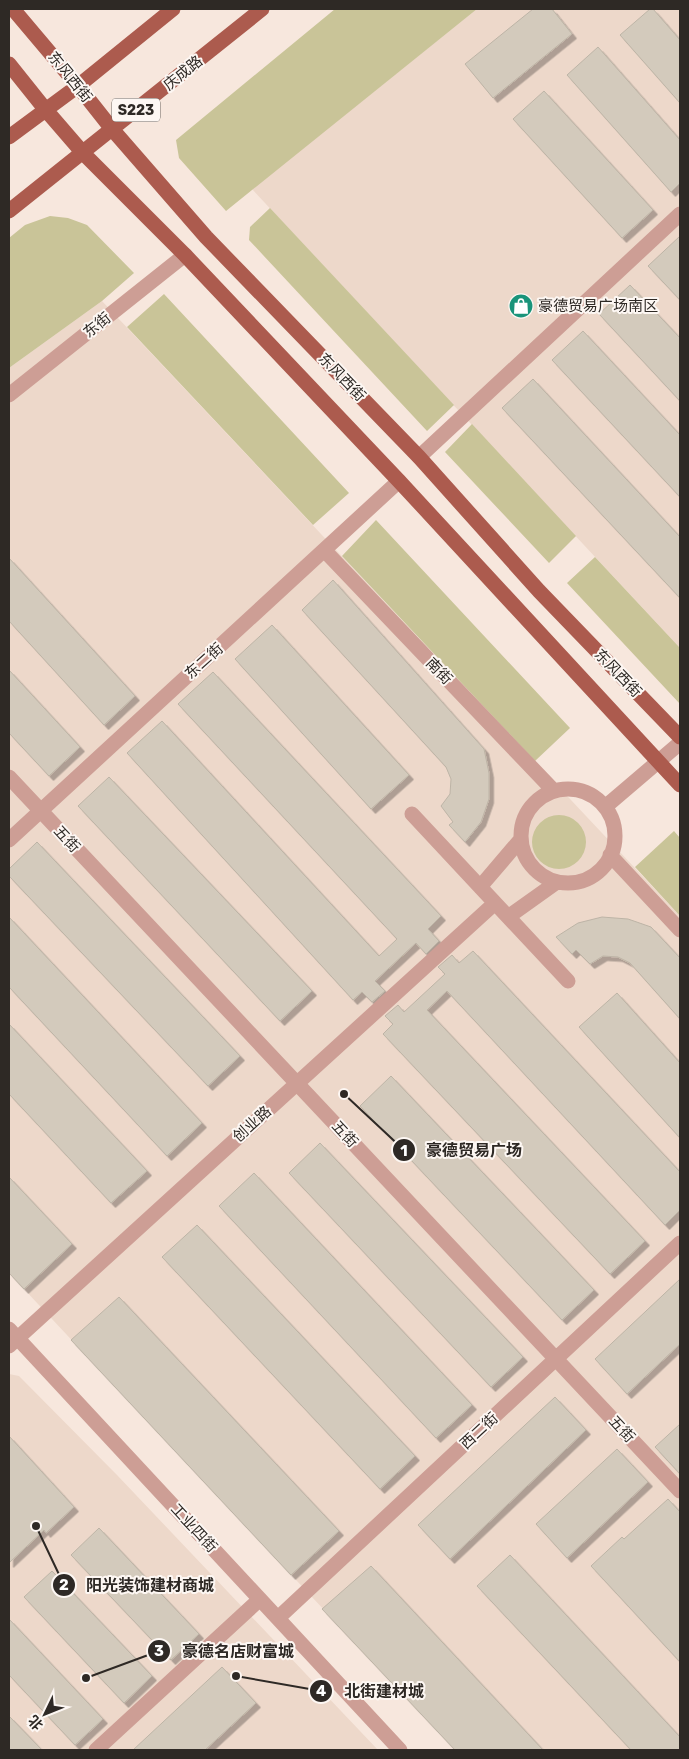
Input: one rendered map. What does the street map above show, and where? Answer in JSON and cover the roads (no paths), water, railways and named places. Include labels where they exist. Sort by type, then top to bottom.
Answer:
[{"type":"main road","name":"东风西街","points":[[13,9],[112,129],[206,237],[420,457],[539,591],[680,737]]},
{"type":"main road","points":[[9,137],[78,86],[173,9]]},
{"type":"main road","name":"庆成路","points":[[9,211],[262,9]]},
{"type":"main road","name":"东风西街","points":[[9,64],[83,153],[185,255],[399,481],[680,785]]},
{"type":"street","points":[[420,457],[680,214]]},
{"type":"street","name":"东街","points":[[9,395],[185,255]]},
{"type":"street","name":"东二街","points":[[9,840],[399,481]]},
{"type":"street","name":"南街","points":[[325,550],[554,791]]},
{"type":"street","points":[[605,806],[680,743]]},
{"type":"street","name":"五街","points":[[9,777],[680,1491]]},
{"type":"street","points":[[561,789],[577,790],[592,796],[605,806],[612,821],[615,835],[613,849],[607,862],[597,873],[585,880],[571,883],[557,882],[542,875],[530,864],[522,850],[520,834],[524,818],[533,804],[546,794],[561,789]]},
{"type":"street","points":[[412,814],[568,981]]},
{"type":"street","points":[[480,887],[521,839]]},
{"type":"street","points":[[610,855],[680,930]]},
{"type":"street","points":[[508,917],[557,882]]},
{"type":"street","name":"创业路","points":[[12,1337],[297,1083],[495,903]]},
{"type":"street","name":"西二街","points":[[278,1618],[680,1243]]},
{"type":"street","name":"工业四街","points":[[12,1337],[400,1750]]},
{"type":"street","points":[[96,1750],[260,1599]]},
{"type":"place","name":"豪德贸易广场南区","points":[[521,306]]},
{"type":"place","name":"豪德贸易广场","points":[[344,1094]]},
{"type":"place","name":"阳光装饰建材商城","points":[[36,1526]]},
{"type":"place","name":"北街建材城","points":[[236,1676]]},
{"type":"place","name":"豪德名店财富城","points":[[86,1678]]}]
